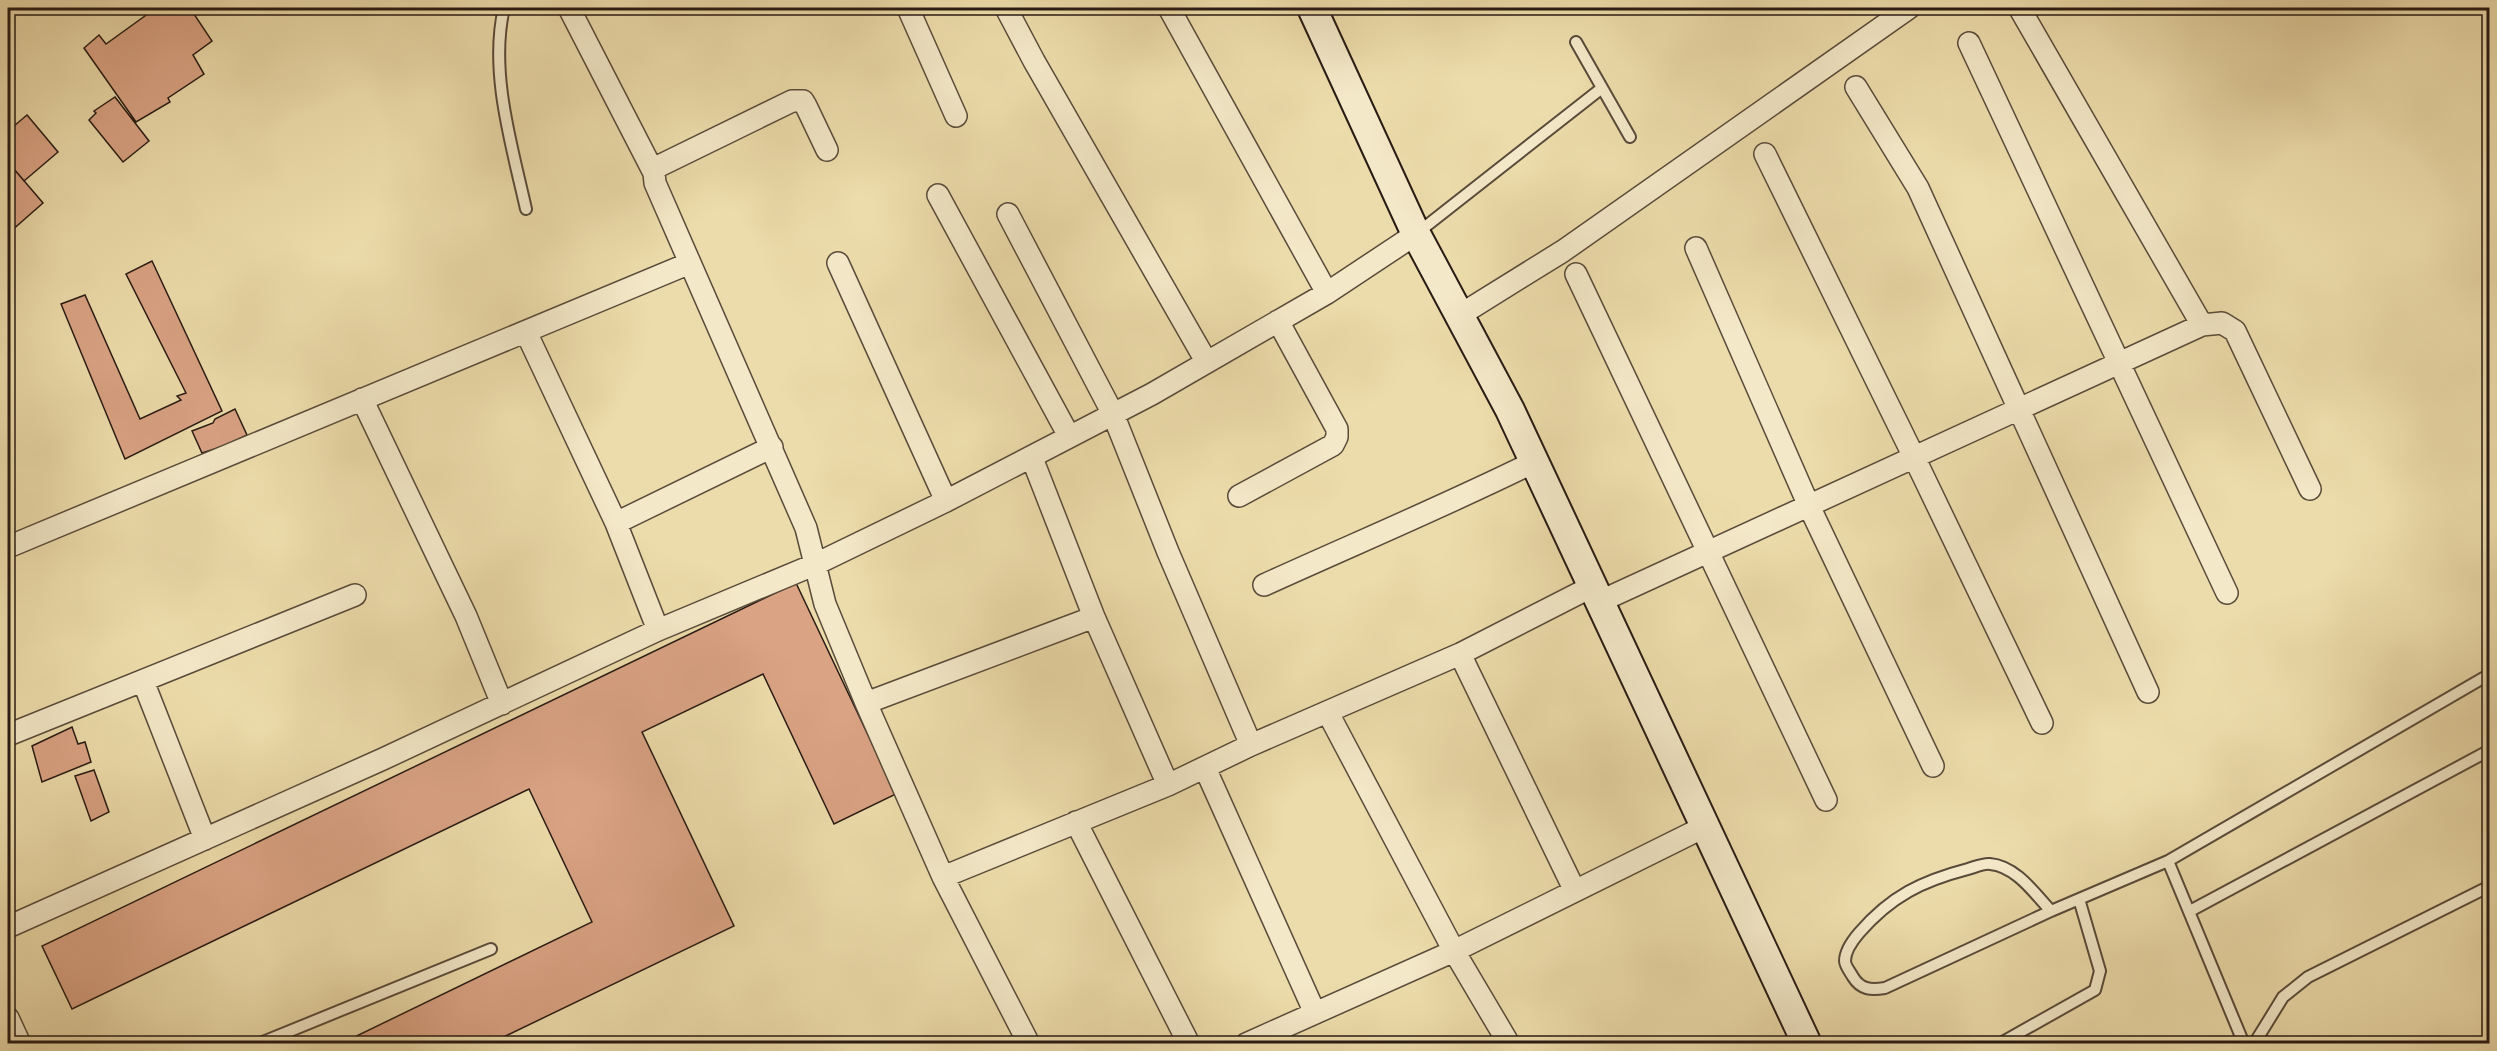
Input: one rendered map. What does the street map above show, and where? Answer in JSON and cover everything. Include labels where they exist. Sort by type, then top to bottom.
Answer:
[{"type":"street","points":[[569,8],[654,173],[655,183],[772,447],[806,528],[825,604],[943,877],[1029,1044]]},
{"type":"street","points":[[908,8],[956,116]]},
{"type":"street","points":[[1006,8],[1206,361]]},
{"type":"street","points":[[1169,8],[1327,293]]},
{"type":"street","points":[[1312,8],[1416,234],[1460,315],[1597,593],[1807,1044]]},
{"type":"street","points":[[1460,315],[1563,251],[1909,8]]},
{"type":"street","points":[[2020,9],[2202,325]]},
{"type":"street","points":[[1969,43],[2227,593]]},
{"type":"street","points":[[1856,87],[1918,188],[2148,692]]},
{"type":"street","points":[[654,173],[657,167],[799,99],[806,106],[827,150]]},
{"type":"street","points":[[1765,154],[2042,723]]},
{"type":"street","points":[[939,195],[1069,436]]},
{"type":"street","points":[[1008,214],[1113,414],[1168,552],[1251,745]]},
{"type":"street","points":[[8,927],[502,704],[658,630],[816,564],[946,501],[1032,458],[1278,321],[1327,293],[1416,234]]},
{"type":"street","points":[[1696,248],[1809,506],[1933,766]]},
{"type":"street","points":[[8,547],[690,263]]},
{"type":"street","points":[[838,263],[946,501]]},
{"type":"street","points":[[1576,274],[1826,800]]},
{"type":"street","points":[[1239,496],[1333,445],[1337,437],[1337,429],[1278,321]]},
{"type":"street","points":[[943,877],[1168,785],[1251,745],[1597,593],[1707,553],[2202,325],[2222,323],[2235,331],[2310,489]]},
{"type":"street","points":[[526,332],[616,523],[658,630]]},
{"type":"street","points":[[362,399],[466,616],[502,704]]},
{"type":"street","points":[[616,523],[772,447]]},
{"type":"street","points":[[1032,458],[1094,617],[1168,785]]},
{"type":"street","points":[[1264,585],[1361,540],[1455,502],[1534,462]]},
{"type":"street","points":[[8,735],[355,595]]},
{"type":"street","points":[[866,703],[1094,617]]},
{"type":"street","points":[[1460,654],[1574,889]]},
{"type":"street","points":[[143,681],[205,839]]},
{"type":"street","points":[[1328,713],[1454,951],[1509,1044]]},
{"type":"street","points":[[1205,768],[1315,1012]]},
{"type":"street","points":[[1076,822],[1189,1044]]},
{"type":"street","points":[[1246,1044],[1454,951],[1574,889],[1706,826]]},
{"type":"street","points":[[8,1018],[20,1044]]},
{"type":"lane","points":[[504,8],[499,28],[499,56],[508,128],[526,209]]},
{"type":"lane","points":[[1576,42],[1630,137]]},
{"type":"lane","points":[[1416,234],[1602,88]]},
{"type":"lane","points":[[2050,911],[2020,878],[2005,868],[1989,863],[1935,878],[1896,897],[1871,919],[1853,940],[1845,963],[1858,985],[1870,990],[1885,988],[2050,911],[2168,861],[2490,674]]},
{"type":"lane","points":[[2190,911],[2490,750]]},
{"type":"lane","points":[[2168,861],[2244,1044]]},
{"type":"lane","points":[[2254,1044],[2283,997],[2308,977],[2490,886]]},
{"type":"lane","points":[[1999,1044],[2096,990],[2100,971],[2079,899]]},
{"type":"lane","points":[[258,1044],[491,948]]},
{"type":"building","points":[[156,8],[190,8],[212,41],[193,55],[204,74],[168,98],[170,102],[136,122],[84,48],[99,35],[106,44]]},
{"type":"building","points":[[115,97],[149,141],[123,162],[89,120],[96,113],[94,111]]},
{"type":"building","points":[[27,115],[58,152],[24,181],[8,162],[8,131]]},
{"type":"building","points":[[8,162],[43,203],[11,231],[8,226]]},
{"type":"building","points":[[152,261],[222,411],[125,459],[61,304],[85,295],[140,419],[181,400],[177,396],[186,393],[126,274]]},
{"type":"building","points":[[235,409],[247,435],[202,453],[192,431],[213,423],[215,419]]},
{"type":"building","points":[[796,583],[896,794],[834,824],[763,674],[642,732],[734,926],[489,1044],[340,1044],[592,922],[529,789],[72,1009],[42,946]]},
{"type":"building","points":[[72,727],[78,744],[85,742],[91,762],[42,782],[32,746]]},
{"type":"building","points":[[94,770],[109,812],[91,821],[75,776]]}]
